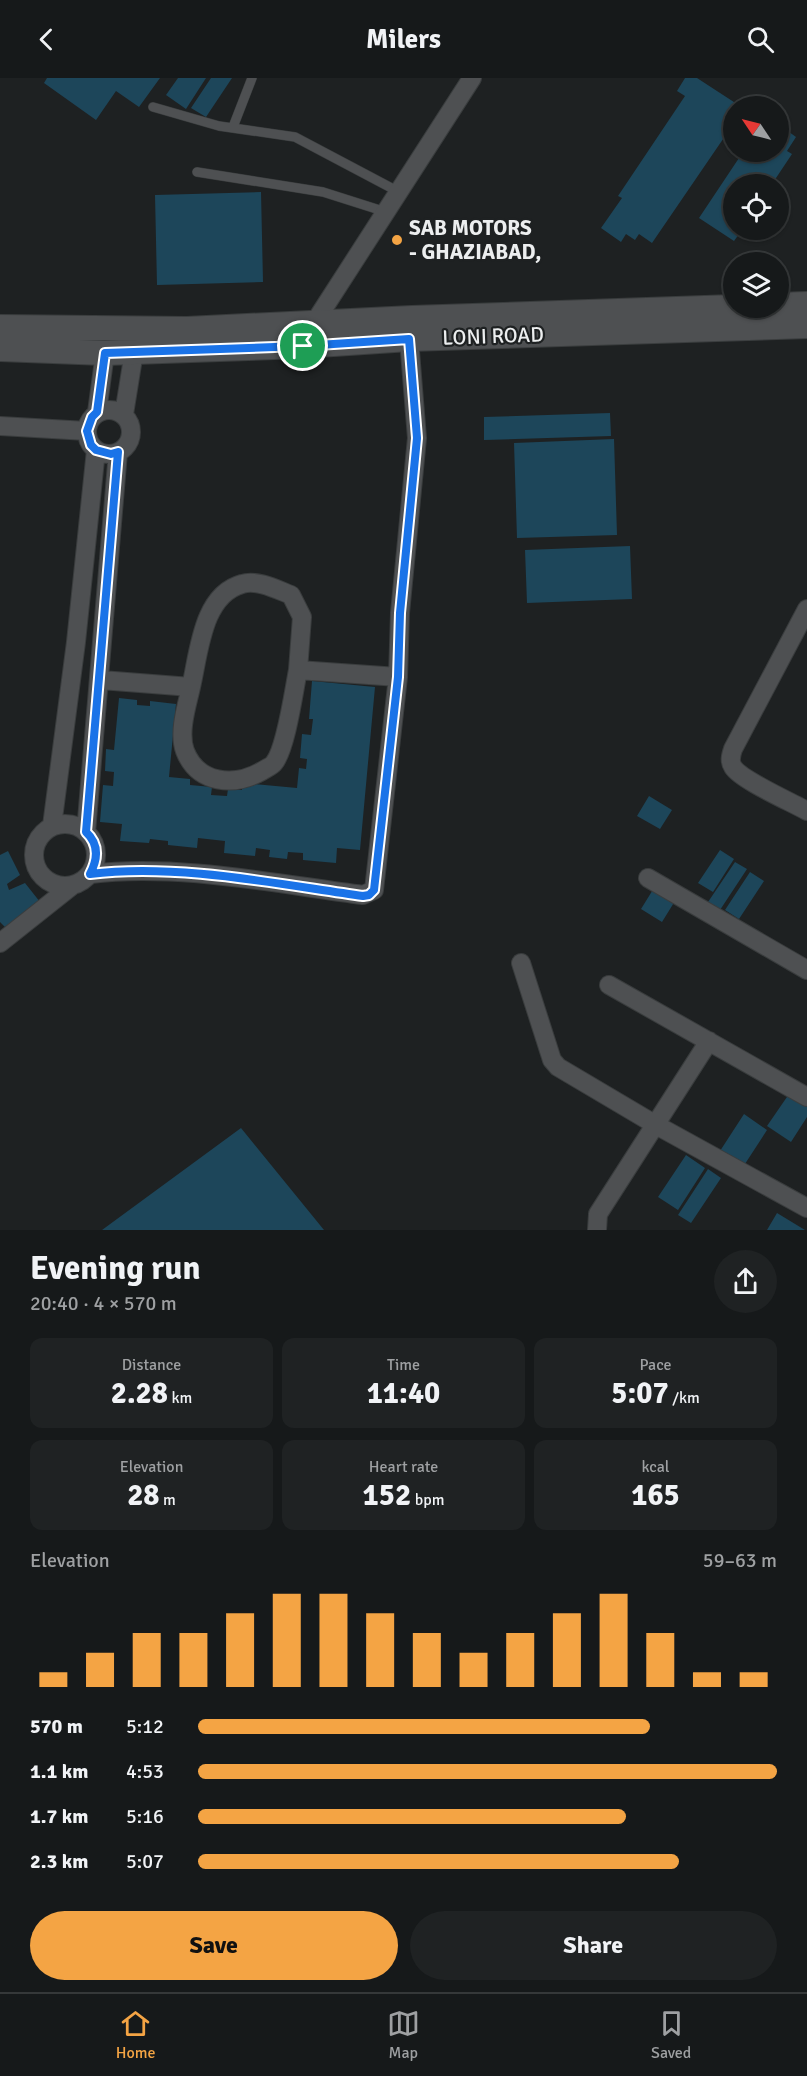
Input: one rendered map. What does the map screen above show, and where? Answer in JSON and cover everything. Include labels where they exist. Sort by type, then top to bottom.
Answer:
[{"type":"street","points":[[303,346],[312,324],[472,78]]},
{"type":"street","points":[[789,305],[807,304]]},
{"type":"street","name":"LONI ROAD","points":[[0,349],[105,353],[303,346],[697,319],[723,311]]},
{"type":"street","name":"LONI ROAD","points":[[0,327],[123,330],[312,324],[412,318],[697,319],[807,326]]},
{"type":"street","points":[[0,943],[90,874],[125,869],[242,879],[369,895],[376,883],[398,677],[400,613],[417,438],[409,339]]},
{"type":"street","points":[[124,414],[134,352]]},
{"type":"street","points":[[97,412],[105,353]]},
{"type":"street","points":[[111,409],[124,414],[131,426],[129,442],[118,452],[111,454],[96,450],[91,445],[87,431],[92,417],[97,412],[111,409]]},
{"type":"street","points":[[0,426],[87,431]]},
{"type":"street","points":[[52,826],[96,450]]},
{"type":"street","points":[[86,832],[101,680],[118,452]]},
{"type":"street","points":[[243,583],[265,585],[291,595],[302,617],[298,670],[288,725],[274,764],[249,778],[219,781],[198,771],[184,749],[184,724],[191,687],[205,627],[218,598],[243,583]]},
{"type":"street","points":[[807,609],[733,749],[730,759],[733,767],[743,776],[807,811]]},
{"type":"street","points":[[298,670],[398,677]]},
{"type":"street","points":[[101,680],[191,687]]},
{"type":"street","points":[[73,885],[53,884],[44,879],[34,861],[37,840],[52,826],[72,824],[86,832],[94,844],[96,854],[90,874]]},
{"type":"street","points":[[648,878],[807,970]]},
{"type":"street","points":[[521,963],[552,1059],[570,1076],[807,1208]]},
{"type":"street","points":[[609,985],[807,1097]]},
{"type":"street","points":[[597,1230],[598,1214],[709,1041]]},
{"type":"lane","points":[[233,127],[252,78]]},
{"type":"lane","points":[[153,107],[219,126],[295,137],[399,192]]},
{"type":"lane","points":[[197,172],[323,192],[386,212]]},
{"type":"building","points":[[47,78],[160,78],[139,107],[116,91],[96,120],[44,83]]},
{"type":"building","points":[[178,78],[206,78],[186,109],[166,95]]},
{"type":"building","points":[[211,78],[232,78],[206,117],[191,108]]},
{"type":"building","points":[[685,78],[697,78],[725,96],[723,139],[652,243],[639,234],[635,240],[626,234],[621,242],[601,228],[622,198],[618,196],[685,96],[677,91]]},
{"type":"building","points":[[789,132],[796,137],[789,148]]},
{"type":"building","points":[[736,162],[787,162],[779,174],[728,174]]},
{"type":"building","points":[[723,182],[723,234],[699,218]]},
{"type":"building","points":[[261,192],[263,282],[157,285],[155,195]]},
{"type":"building","points":[[610,413],[611,436],[484,440],[484,417]]},
{"type":"building","points":[[614,439],[617,535],[517,538],[514,443]]},
{"type":"building","points":[[630,546],[632,599],[527,603],[525,550]]},
{"type":"building","points":[[312,681],[375,687],[360,850],[337,848],[336,863],[303,860],[303,853],[288,852],[287,859],[269,857],[270,850],[256,848],[255,856],[224,853],[225,841],[198,838],[197,848],[168,845],[168,841],[150,839],[149,843],[120,841],[122,824],[100,822],[103,785],[113,786],[114,772],[105,771],[106,749],[114,750],[119,698],[137,700],[137,705],[150,706],[150,701],[176,704],[169,777],[190,779],[190,785],[212,787],[211,795],[227,796],[228,789],[242,790],[242,783],[297,788],[299,768],[306,769],[307,759],[300,758],[302,734],[311,735],[313,719],[309,719]]},
{"type":"building","points":[[649,796],[672,810],[660,829],[637,816]]},
{"type":"building","points":[[720,850],[734,859],[713,892],[698,883]]},
{"type":"building","points":[[8,851],[20,875],[7,884],[9,890],[25,883],[44,907],[7,929],[0,922],[0,855]]},
{"type":"building","points":[[735,862],[747,869],[720,910],[708,902]]},
{"type":"building","points":[[750,872],[764,881],[739,919],[725,910]]},
{"type":"building","points":[[654,888],[675,901],[662,922],[641,909]]},
{"type":"building","points":[[789,1094],[807,1106],[807,1117],[791,1142],[767,1126]]},
{"type":"building","points":[[744,1114],[767,1130],[743,1167],[720,1151]]},
{"type":"building","points":[[241,1128],[324,1230],[102,1230]]},
{"type":"building","points":[[686,1155],[705,1168],[678,1210],[658,1197]]},
{"type":"building","points":[[708,1169],[721,1178],[691,1223],[678,1215]]},
{"type":"building","points":[[777,1213],[805,1230],[767,1230]]},
{"type":"place","name":"SAB MOTORS - GHAZIABAD,","points":[[397,240]]},
{"type":"route","points":[[409,339],[417,438],[400,613],[398,677],[374,890],[369,895],[363,896],[242,879],[125,869],[90,874],[95,864],[96,854],[90,835],[86,832],[101,680],[118,452],[111,454],[96,450],[87,438],[88,424],[97,412],[105,353],[303,346],[409,339]]}]
